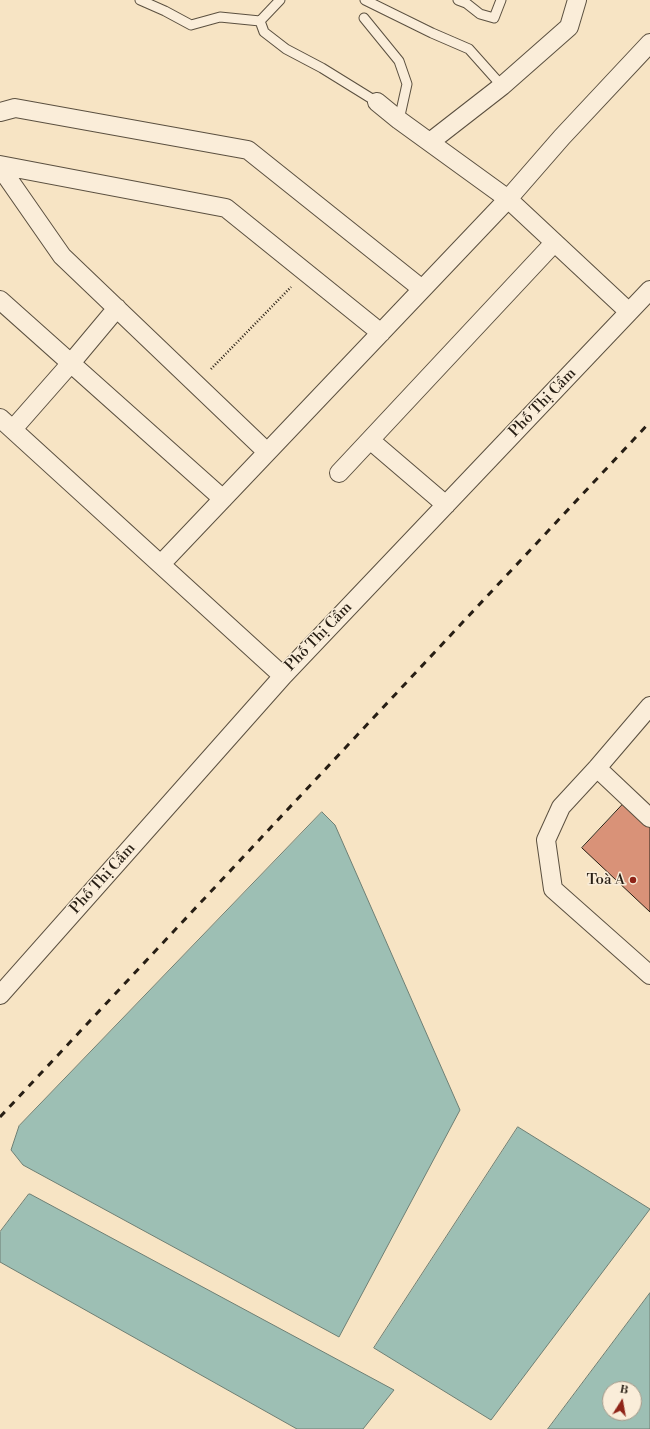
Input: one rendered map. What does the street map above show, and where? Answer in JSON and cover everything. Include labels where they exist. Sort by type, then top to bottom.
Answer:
[{"type":"street","points":[[430,142],[502,86],[569,27],[577,0]]},
{"type":"street","points":[[161,564],[508,199],[562,137],[650,43]]},
{"type":"street","points":[[377,102],[399,120],[508,199],[629,312]]},
{"type":"street","points":[[0,112],[15,108],[248,150],[422,290]]},
{"type":"street","points":[[0,166],[226,208],[381,333]]},
{"type":"street","points":[[0,166],[62,256],[267,452]]},
{"type":"street","points":[[339,473],[554,243]]},
{"type":"street","name":"Phố Thị Cẩm","points":[[0,995],[283,676],[650,290]]},
{"type":"street","points":[[0,300],[224,499]]},
{"type":"street","points":[[117,308],[71,363],[6,423],[283,676]]},
{"type":"street","points":[[370,440],[446,505]]},
{"type":"street","points":[[650,706],[597,768],[561,807],[546,840],[553,889],[650,975]]},
{"type":"street","points":[[597,768],[650,818]]},
{"type":"lane","points":[[140,0],[191,25],[220,17],[260,21]]},
{"type":"lane","points":[[260,21],[280,0]]},
{"type":"lane","points":[[365,0],[432,33],[469,48],[502,86]]},
{"type":"lane","points":[[458,0],[466,3],[480,14],[494,18],[501,0]]},
{"type":"lane","points":[[364,18],[399,61],[407,84],[399,120]]},
{"type":"lane","points":[[260,21],[264,32],[286,49],[322,68],[377,102]]},
{"type":"path","points":[[196,384],[306,272]]},
{"type":"water","points":[[322,812],[335,825],[460,1110],[339,1337],[23,1165],[11,1150],[19,1126]]},
{"type":"water","points":[[518,1127],[650,1209],[491,1420],[374,1348]]},
{"type":"water","points":[[29,1194],[394,1390],[363,1429],[297,1429],[0,1262],[0,1232]]},
{"type":"water","points":[[650,1293],[650,1429],[548,1429]]},
{"type":"building","name":"Toà A","points":[[626,801],[650,823],[650,912],[582,848]]},
{"type":"railway","points":[[0,1117],[650,422]]},
{"type":"place","name":"Toà A","points":[[633,880]]}]
